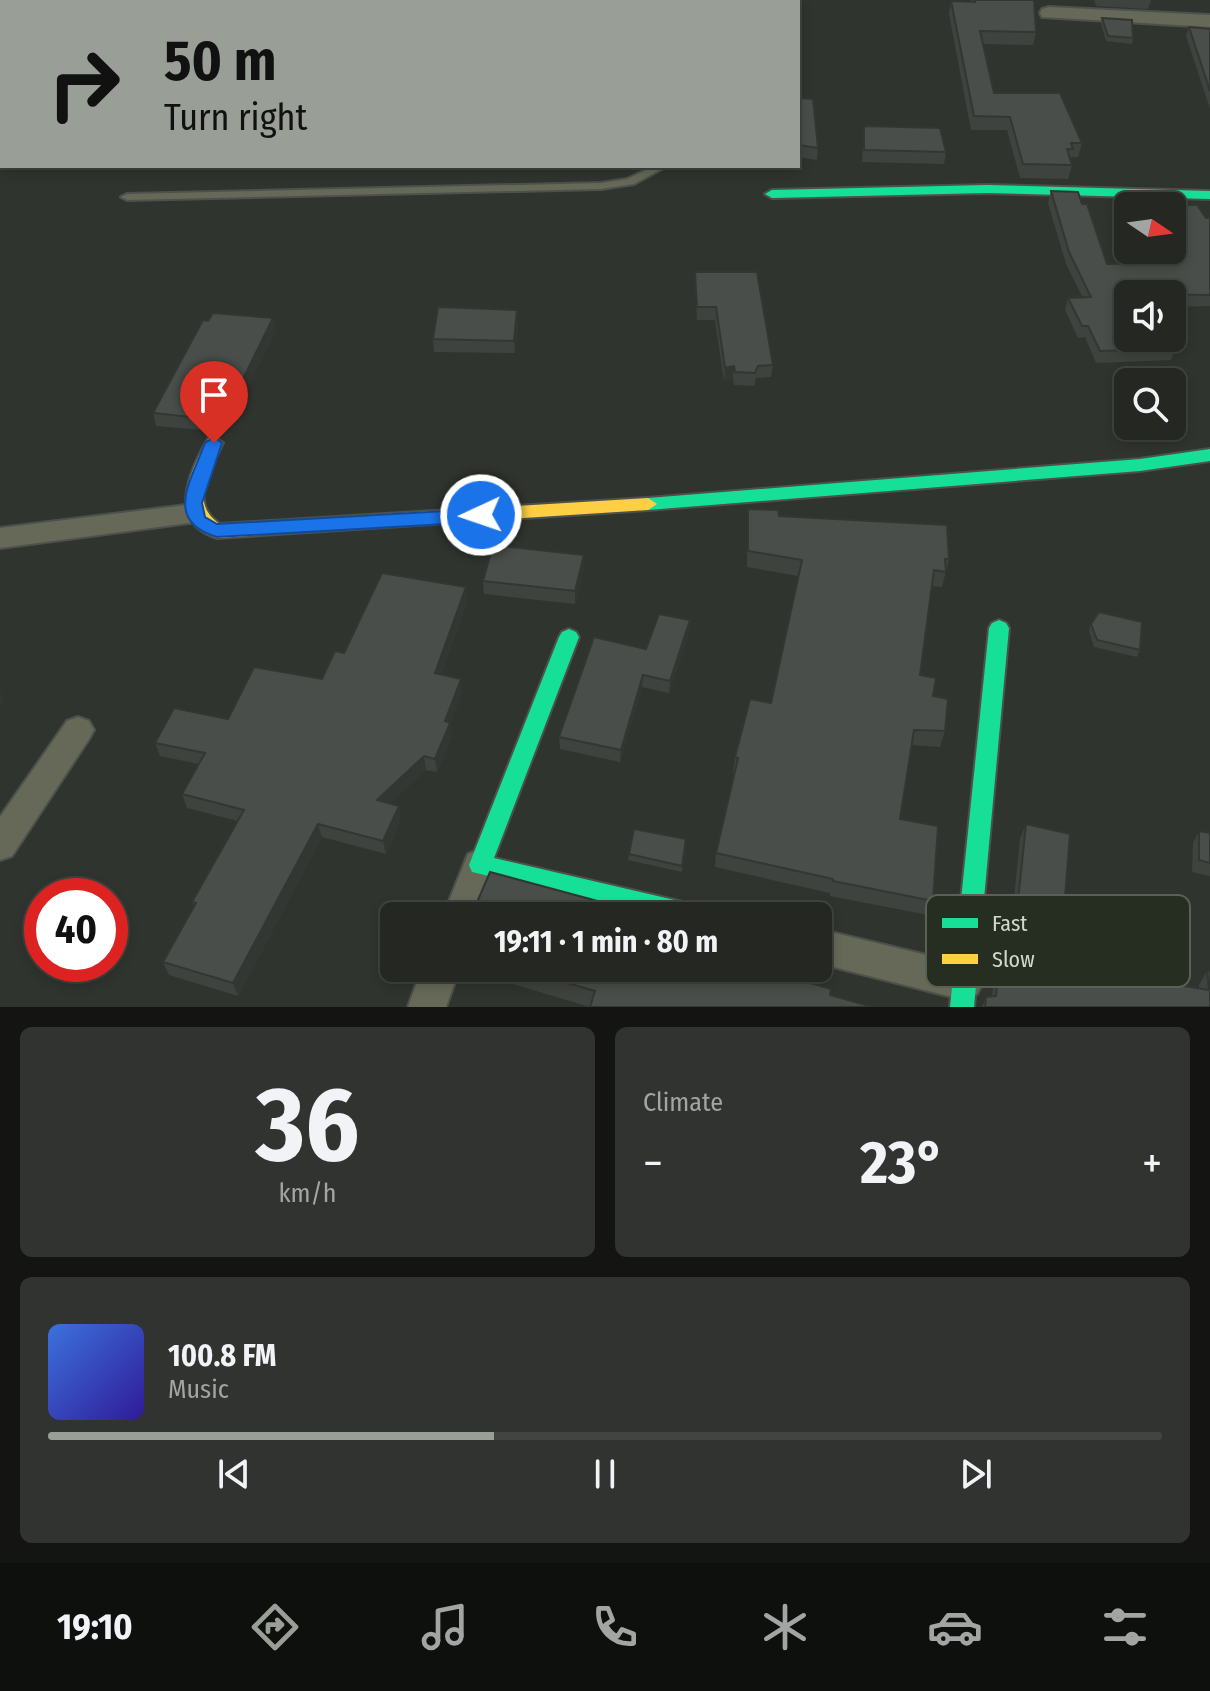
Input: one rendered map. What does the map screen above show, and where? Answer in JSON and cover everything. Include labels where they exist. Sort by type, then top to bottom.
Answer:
[{"type":"street","points":[[1049,13],[1159,9],[1210,21]]},
{"type":"street","points":[[772,194],[987,189],[1210,195]]},
{"type":"street","points":[[214,443],[193,503],[194,514],[203,526],[217,531],[540,512],[1140,465],[1210,455]]},
{"type":"street","points":[[0,538],[194,514]]},
{"type":"street","points":[[973,895],[999,628]]},
{"type":"street","points":[[466,902],[569,637]]},
{"type":"street","points":[[0,845],[78,730]]},
{"type":"street","points":[[480,865],[637,902]]},
{"type":"street","points":[[832,951],[926,982]]},
{"type":"street","points":[[427,1007],[436,982]]},
{"type":"street","points":[[942,987],[963,994]]},
{"type":"lane","points":[[127,197],[601,186],[630,182],[658,168]]},
{"type":"building","points":[[1034,0],[1036,32],[980,31],[994,93],[1060,93],[1082,143],[1071,143],[1073,149],[1067,149],[1072,165],[1023,164],[1010,117],[974,116],[951,1]]},
{"type":"building","points":[[1102,18],[1132,20],[1133,38],[1108,36]]},
{"type":"building","points":[[1189,27],[1210,29],[1210,91]]},
{"type":"building","points":[[800,98],[813,99],[818,148],[800,145]]},
{"type":"building","points":[[864,126],[940,128],[946,152],[864,150]]},
{"type":"building","points":[[1051,191],[1078,192],[1082,204],[1087,204],[1107,264],[1186,264],[1186,205],[1197,205],[1206,218],[1210,218],[1210,295],[1186,295],[1186,280],[1114,280],[1114,351],[1100,351],[1088,326],[1082,326],[1068,298],[1091,297],[1069,252]]},
{"type":"building","points":[[695,272],[757,272],[773,365],[758,366],[755,373],[735,372],[734,366],[725,368],[716,307],[697,307]]},
{"type":"building","points":[[438,307],[517,310],[514,341],[433,339]]},
{"type":"building","points":[[213,313],[273,318],[229,407],[206,405],[200,418],[153,413],[203,320],[208,321]]},
{"type":"building","points":[[748,509],[778,510],[779,516],[947,525],[949,559],[945,559],[946,572],[934,570],[920,675],[936,678],[933,696],[948,699],[945,731],[914,730],[900,819],[938,826],[933,895],[926,895],[926,900],[716,853],[750,699],[771,703],[802,560],[748,551]]},
{"type":"building","points":[[493,545],[584,555],[575,591],[483,581]]},
{"type":"building","points":[[382,573],[466,587],[435,673],[461,679],[445,721],[450,723],[435,759],[424,756],[377,800],[399,806],[383,841],[318,824],[233,983],[163,962],[196,903],[192,902],[244,810],[182,794],[205,753],[155,743],[174,708],[228,719],[254,667],[322,679],[335,651],[344,653]]},
{"type":"building","points":[[1099,612],[1142,622],[1140,650],[1097,640],[1091,624]]},
{"type":"building","points":[[659,614],[690,620],[670,681],[643,675],[621,750],[559,737],[594,637],[646,649]]},
{"type":"building","points":[[1026,824],[1070,834],[1065,895],[1019,895]]},
{"type":"building","points":[[634,829],[686,839],[682,866],[629,854]]},
{"type":"building","points":[[1199,831],[1210,833],[1210,863],[1199,860]]},
{"type":"building","points":[[490,872],[601,902],[477,902]]},
{"type":"building","points":[[1207,971],[1210,972],[1210,1007],[985,1007],[986,997],[996,996],[997,987],[1190,987],[1209,990]]},
{"type":"building","points":[[564,982],[807,982],[831,989],[830,995],[873,1007],[590,1007],[595,991]]},
{"type":"traffic: fast","points":[[772,194],[987,189],[1210,195]]},
{"type":"traffic: fast","points":[[648,504],[1140,465],[1210,455]]},
{"type":"traffic: fast","points":[[973,895],[999,628]]},
{"type":"traffic: fast","points":[[569,637],[480,865],[637,902]]},
{"type":"traffic: fast","points":[[962,1007],[964,987]]},
{"type":"traffic: slow","points":[[214,443],[198,479],[194,502],[197,513],[217,531],[648,504]]},
{"type":"route","points":[[214,443],[193,503],[196,520],[217,531],[481,515]]}]
